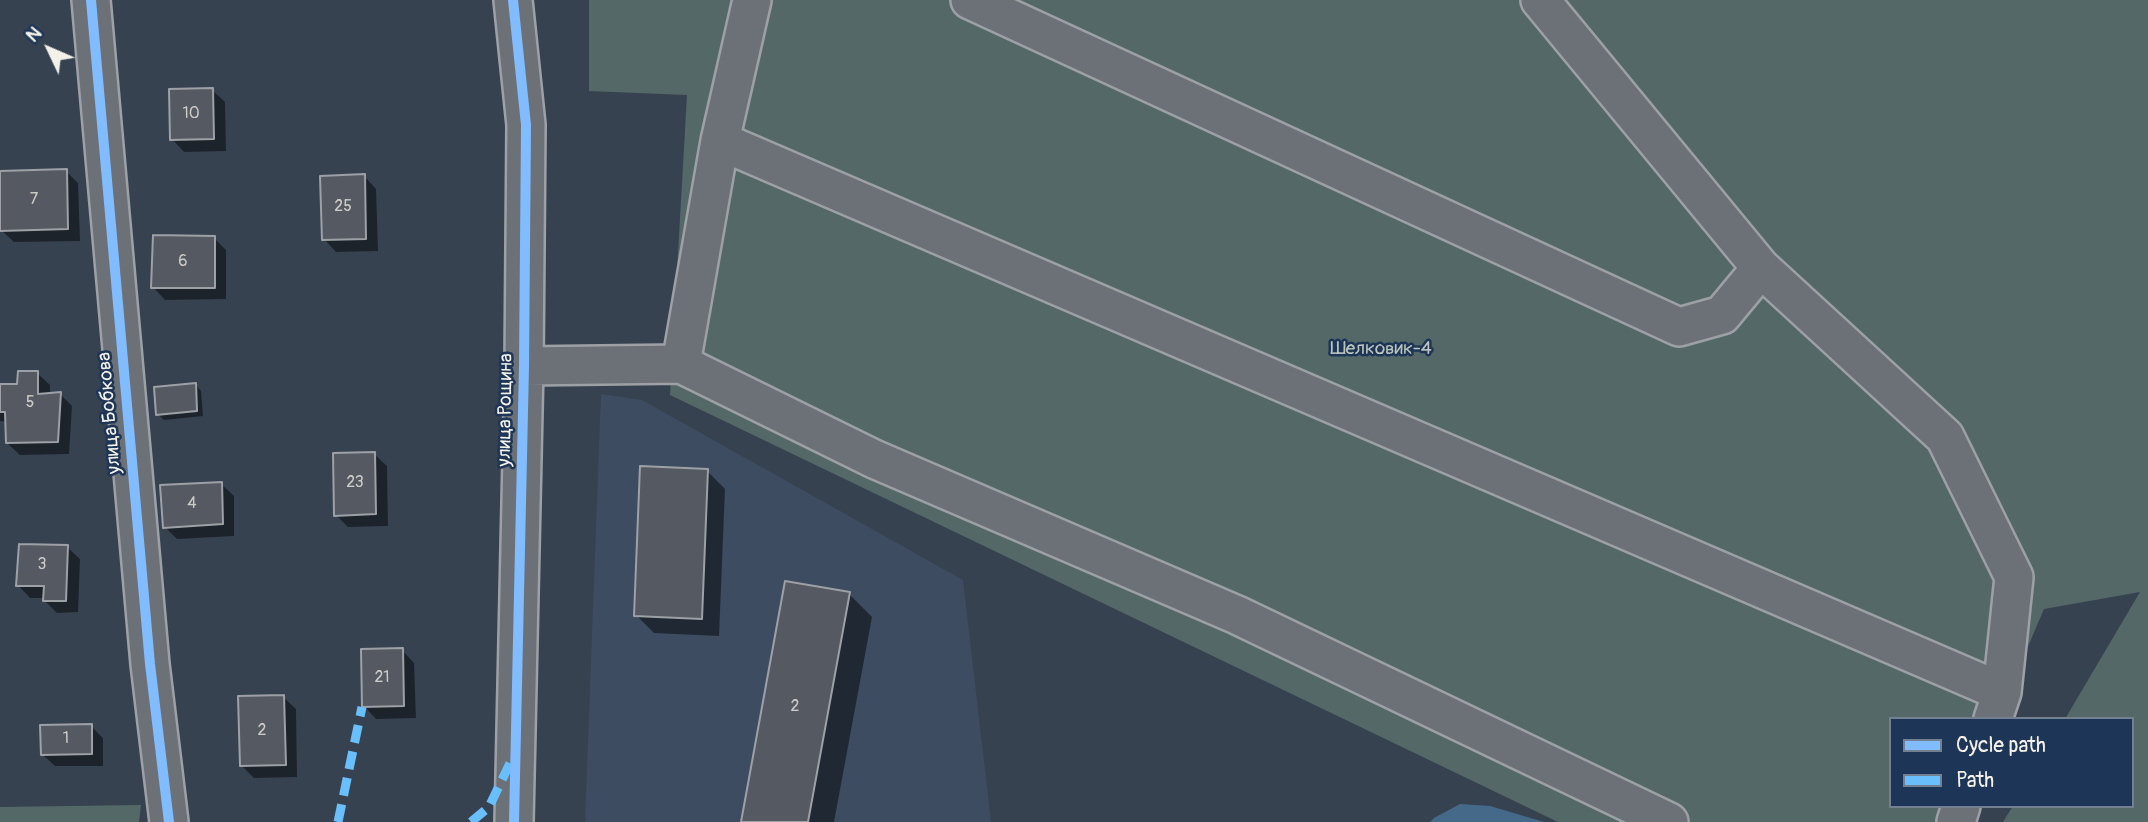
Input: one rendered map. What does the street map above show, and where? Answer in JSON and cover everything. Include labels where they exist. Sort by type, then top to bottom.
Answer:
[{"type":"street","name":"улица Бобкова","points":[[91,0],[150,664],[169,822]]},
{"type":"street","name":"улица Рощина","points":[[513,0],[526,125],[524,366],[514,822]]},
{"type":"street","points":[[681,363],[720,141],[752,0]]},
{"type":"street","points":[[970,0],[1679,327],[1722,315],[1761,268]]},
{"type":"street","points":[[720,141],[1998,705],[2014,577],[1945,438],[1761,268],[1540,0]]},
{"type":"street","points":[[524,366],[681,363],[874,459],[1237,615],[1669,822]]},
{"type":"shaded area","points":[[601,394],[642,400],[963,580],[991,822],[585,822]]},
{"type":"shaded area","points":[[1460,804],[1490,806],[1544,822],[1430,822]]},
{"type":"green space","name":"Шелковик-4","points":[[589,0],[2148,0],[2148,822],[2003,822],[2012,808],[2134,808],[2134,717],[2066,717],[2140,592],[2044,609],[1998,717],[1889,717],[1889,808],[1959,808],[1953,822],[1558,822],[670,395],[687,95],[589,91]]},
{"type":"green space","points":[[141,805],[139,822],[0,822],[0,807]]},
{"type":"building","points":[[213,88],[214,139],[170,140],[169,89]]},
{"type":"building","points":[[67,169],[68,229],[0,231],[0,171]]},
{"type":"building","points":[[365,174],[366,239],[322,240],[320,176]]},
{"type":"building","points":[[153,235],[215,236],[215,288],[151,288]]},
{"type":"building","points":[[18,371],[38,371],[38,394],[61,392],[58,442],[6,443],[5,412],[0,412],[0,384],[17,384]]},
{"type":"building","points":[[196,383],[197,411],[156,415],[154,387]]},
{"type":"building","points":[[375,452],[376,514],[334,516],[333,453]]},
{"type":"building","points":[[640,466],[708,469],[702,619],[634,616]]},
{"type":"building","points":[[222,482],[223,524],[163,528],[160,485]]},
{"type":"building","points":[[19,544],[68,545],[66,601],[43,601],[44,586],[16,586]]},
{"type":"building","points":[[785,581],[850,592],[808,822],[741,822]]},
{"type":"building","points":[[403,648],[404,706],[362,707],[361,649]]},
{"type":"building","points":[[284,695],[286,765],[240,766],[238,696]]},
{"type":"building","points":[[92,724],[92,754],[41,755],[40,725]]},
{"type":"marked path","points":[[338,822],[362,707]]},
{"type":"marked path","points":[[471,822],[489,807],[512,759]]},
{"type":"cycle path","points":[[91,0],[150,664],[169,822]]},
{"type":"cycle path","points":[[513,0],[526,125],[524,366],[514,822]]}]
